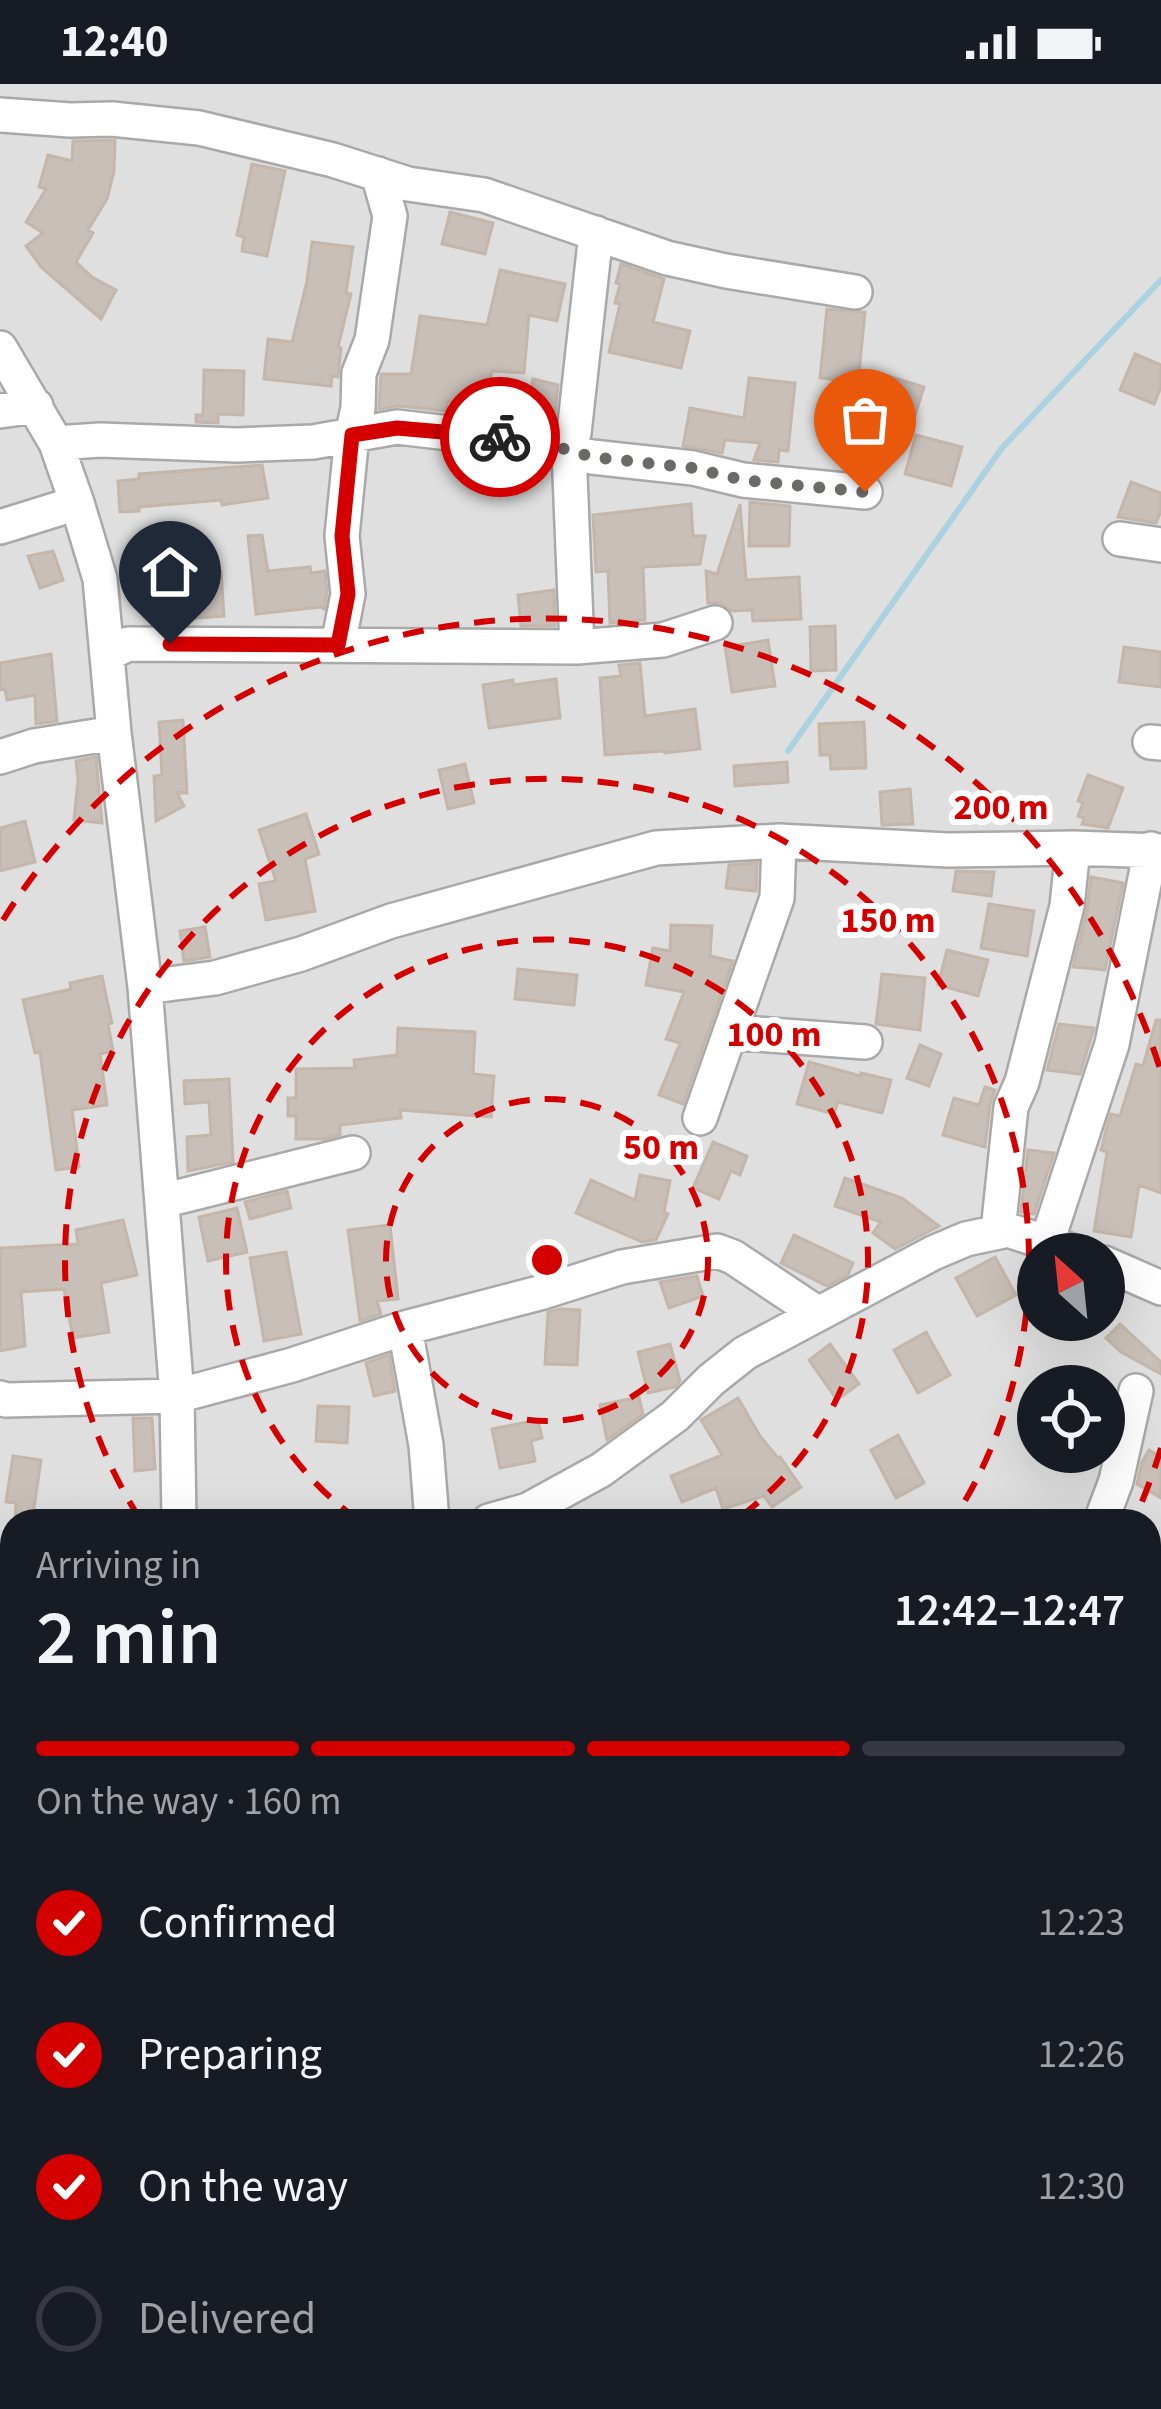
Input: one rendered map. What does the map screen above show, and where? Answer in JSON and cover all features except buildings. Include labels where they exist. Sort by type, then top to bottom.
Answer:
[{"type":"street","points":[[0,115],[199,128],[333,160],[408,184],[484,195],[686,262],[855,292]]},
{"type":"street","points":[[338,645],[348,594],[342,536],[359,373],[372,340],[390,216],[378,174]]},
{"type":"street","points":[[577,647],[569,451],[596,233]]},
{"type":"street","points":[[0,348],[56,443],[100,580],[145,987],[178,1396],[179,1509]]},
{"type":"street","points":[[0,411],[36,406]]},
{"type":"street","points":[[56,443],[313,442],[397,428],[551,445],[592,457],[693,468],[743,480],[865,492]]},
{"type":"street","points":[[0,527],[77,503]]},
{"type":"street","points":[[1120,539],[1161,544]]},
{"type":"street","points":[[107,654],[128,644],[577,647],[663,640],[715,623]]},
{"type":"street","points":[[0,757],[34,746],[114,733]]},
{"type":"street","points":[[145,987],[215,978],[301,954],[391,921],[656,848],[779,841],[948,850],[1156,850],[1112,1044],[1050,1233]]},
{"type":"street","points":[[700,1118],[777,898],[779,841]]},
{"type":"street","points":[[998,1231],[1011,1107],[1022,1082],[1067,905],[1073,848]]},
{"type":"street","points":[[730,1032],[865,1042]]},
{"type":"street","points":[[162,1202],[353,1153]]},
{"type":"street","points":[[530,1509],[601,1470],[675,1416],[746,1353],[933,1253],[998,1231],[1018,1233]]},
{"type":"street","points":[[0,1398],[178,1396],[622,1267],[717,1251],[817,1313]]},
{"type":"street","points":[[1125,1272],[1161,1288]]},
{"type":"street","points":[[405,1328],[426,1445],[431,1509]]},
{"type":"street","points":[[1106,1509],[1117,1481],[1136,1390]]},
{"type":"shaded area","points":[[0,84],[1161,84],[1161,1509],[0,1509]]},
{"type":"waterway","points":[[788,751],[1002,448],[1161,280]]},
{"type":"way so far","points":[[500,437],[592,457],[693,468],[743,480],[865,492]]},
{"type":"route","points":[[170,644],[338,645],[348,594],[342,536],[352,435],[397,428],[500,437]]}]
